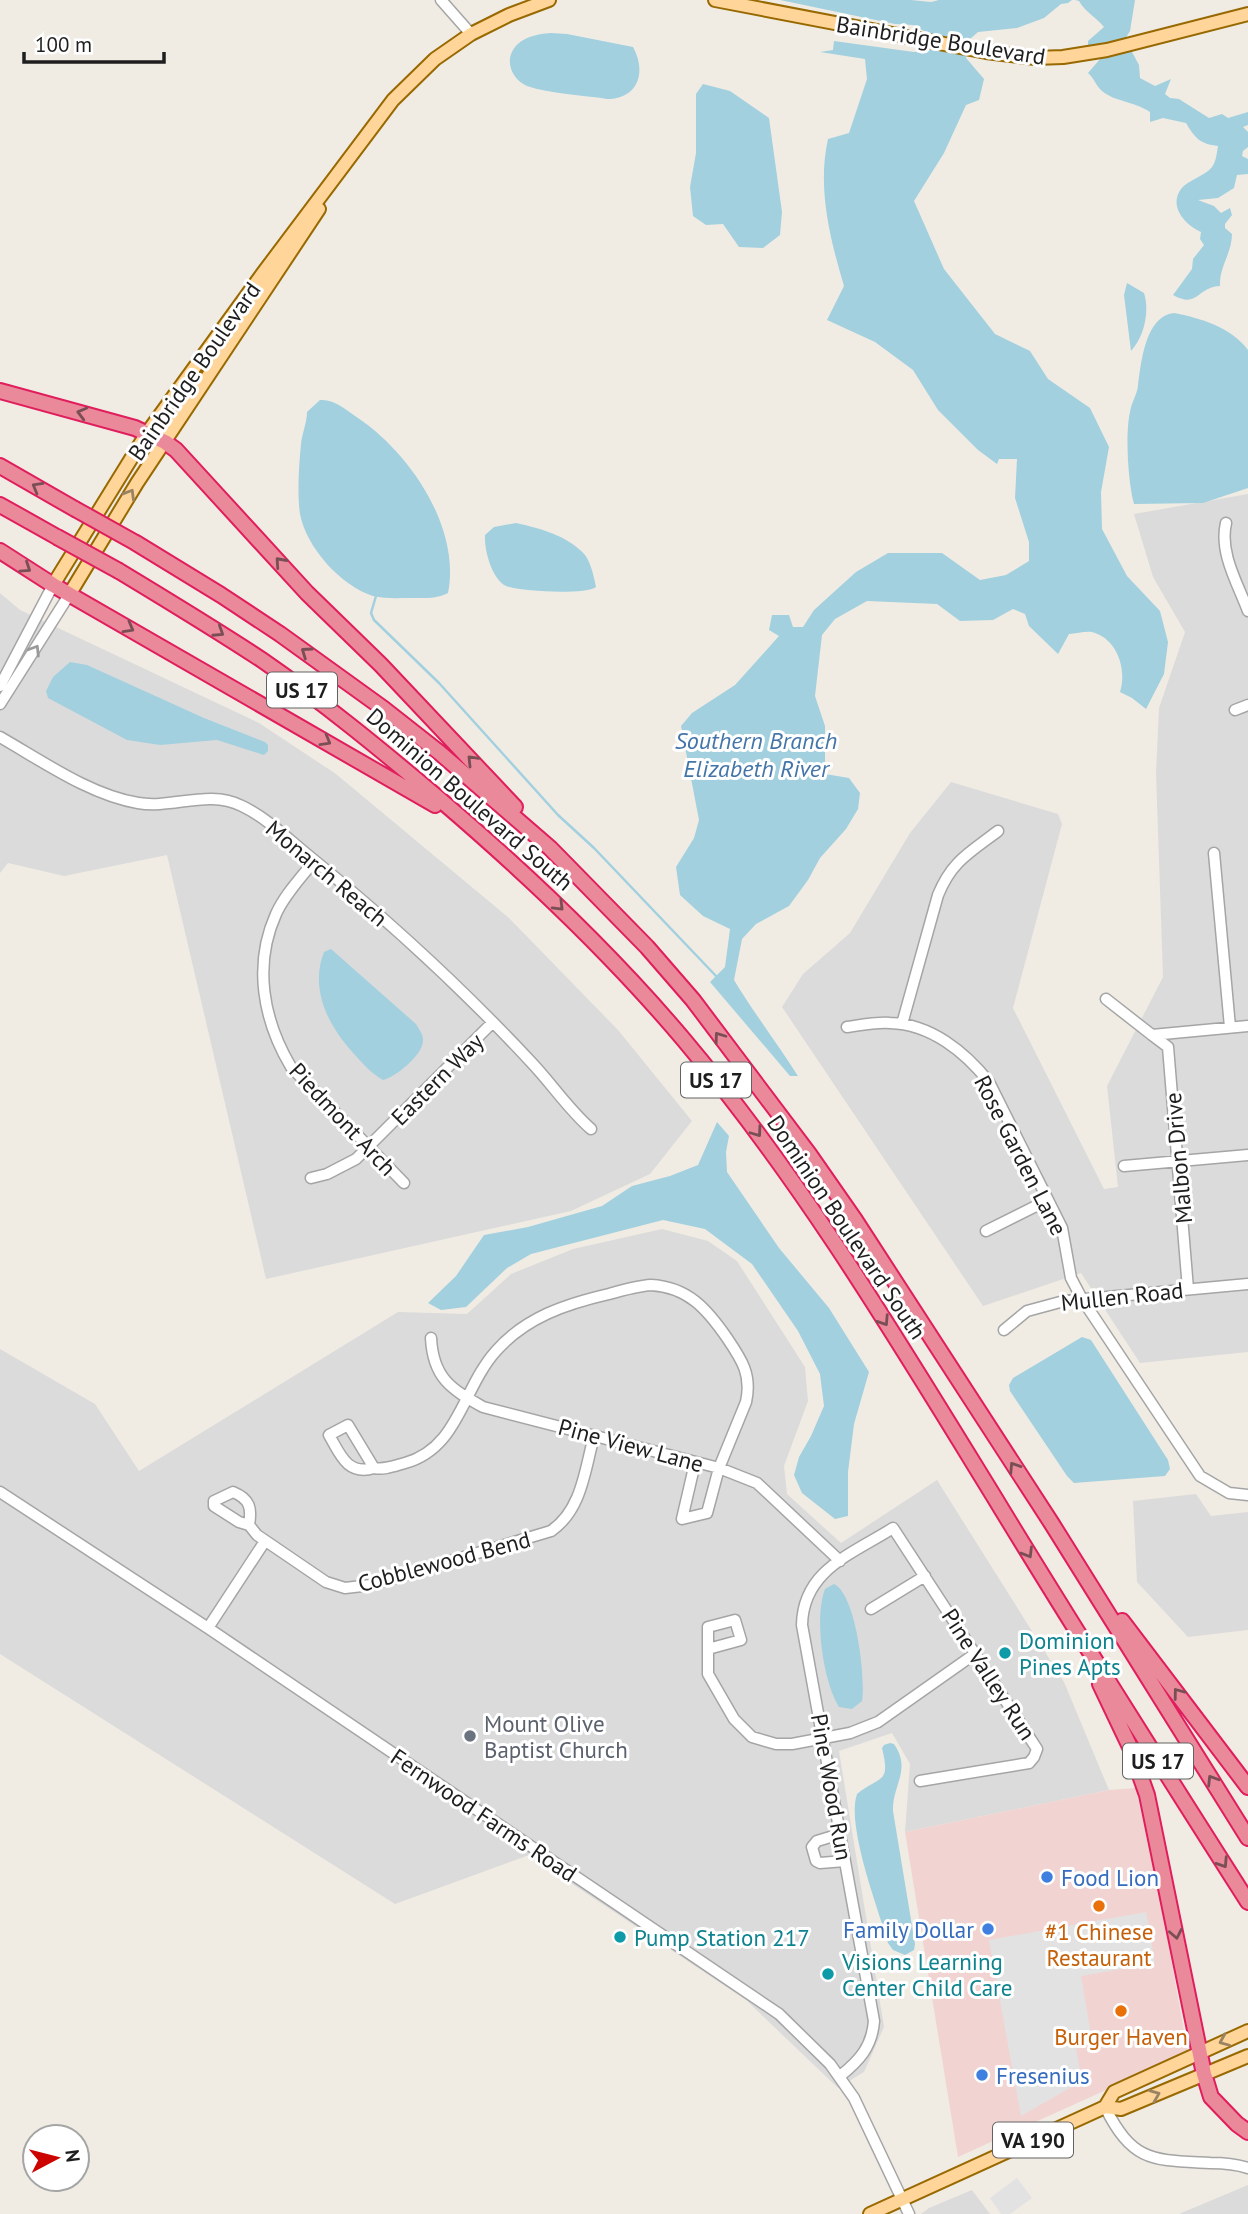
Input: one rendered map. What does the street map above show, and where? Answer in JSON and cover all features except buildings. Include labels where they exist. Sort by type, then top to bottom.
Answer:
[{"type":"highway","points":[[0,391],[148,433],[165,442],[205,480],[307,593],[475,764],[550,848]]},
{"type":"highway","name":"Dominion Boulevard South","points":[[0,466],[221,594],[337,674],[440,752],[550,848],[647,947],[693,1000],[787,1124],[855,1220],[1052,1524],[1248,1838]]},
{"type":"highway","name":"Dominion Boulevard South","points":[[0,505],[118,571],[251,653],[318,701],[372,742],[538,885],[638,988],[685,1041],[756,1130],[824,1228],[1068,1620],[1248,1902]]},
{"type":"highway","points":[[0,551],[69,595],[275,711],[472,827]]},
{"type":"highway","points":[[1052,1524],[1248,1787]]},
{"type":"highway","points":[[1068,1620],[1130,1747],[1147,1795],[1199,2052],[1211,2097],[1248,2132]]},
{"type":"main road","name":"Bainbridge Boulevard","points":[[53,585],[148,433],[377,120],[406,86],[435,59],[471,34],[509,15],[549,0]]},
{"type":"main road","name":"Bainbridge Boulevard","points":[[715,0],[968,48],[1035,58],[1075,56],[1139,43],[1248,14]]},
{"type":"main road","name":"Bainbridge Boulevard","points":[[69,595],[165,442],[312,222],[346,164]]},
{"type":"main road","name":"VA 190","points":[[1105,2108],[1114,2092],[1248,2031]]},
{"type":"main road","name":"VA 190","points":[[870,2214],[1105,2108],[1121,2109],[1248,2056]]},
{"type":"street","points":[[441,0],[471,34]]},
{"type":"street","points":[[1226,523],[1225,550],[1248,611]]},
{"type":"street","points":[[0,686],[53,585]]},
{"type":"street","points":[[0,704],[69,595]]},
{"type":"street","points":[[1235,710],[1248,705]]},
{"type":"street","name":"Monarch Reach","points":[[0,737],[115,799],[142,804],[192,799],[229,800],[253,812],[431,963],[531,1062],[571,1111],[591,1129]]},
{"type":"street","points":[[902,1024],[937,895],[946,875],[956,862],[998,831]]},
{"type":"street","points":[[1214,853],[1230,1027]]},
{"type":"street","name":"Piedmont Arch","points":[[314,861],[288,895],[273,923],[265,953],[264,1001],[279,1047],[291,1066],[404,1183]]},
{"type":"street","name":"Malbon Drive","points":[[1105,999],[1168,1047],[1188,1289]]},
{"type":"street","name":"Eastern Way","points":[[311,1178],[342,1168],[368,1148],[492,1023]]},
{"type":"street","name":"Rose Garden Lane","points":[[847,1027],[878,1023],[902,1024],[947,1042],[976,1065],[989,1082],[1062,1228],[1071,1278],[1082,1299],[1200,1476],[1229,1493],[1248,1495]]},
{"type":"street","points":[[1152,1035],[1248,1026]]},
{"type":"street","points":[[1124,1166],[1248,1155]]},
{"type":"street","points":[[986,1231],[1048,1200]]},
{"type":"street","name":"Mullen Road","points":[[1004,1330],[1027,1311],[1082,1299],[1248,1283]]},
{"type":"street","points":[[374,1468],[348,1425],[329,1435],[347,1464],[356,1470],[383,1469],[419,1459],[435,1450],[442,1442],[479,1374],[496,1351],[516,1333],[546,1313],[578,1301],[642,1286],[671,1288],[683,1292],[705,1307],[744,1362],[748,1374],[749,1391],[746,1402],[719,1468],[707,1513],[682,1519],[695,1463]]},
{"type":"street","name":"Pine View Lane","points":[[431,1338],[435,1363],[442,1377],[457,1392],[483,1407],[719,1468],[757,1483],[840,1561]]},
{"type":"street","name":"Cobblewood Bend","points":[[249,1525],[265,1541],[326,1582],[338,1587],[357,1588],[546,1533],[560,1524],[573,1509],[594,1436]]},
{"type":"street","name":"Fernwood Farms Road","points":[[0,1492],[208,1628],[691,1957],[751,1994],[800,2032],[840,2076],[864,2115],[909,2214]]},
{"type":"street","name":"Pine Wood Run","points":[[840,2076],[867,2050],[874,2021],[802,1625],[802,1611],[815,1581],[840,1561],[893,1528]]},
{"type":"street","name":"Pine Valley Run","points":[[893,1528],[1037,1749],[1029,1763],[919,1782]]},
{"type":"street","points":[[208,1628],[265,1541]]},
{"type":"street","points":[[871,1609],[925,1576]]},
{"type":"street","points":[[708,1650],[708,1674],[734,1719],[746,1733],[759,1741],[776,1744],[792,1744],[850,1733],[878,1723],[976,1653]]},
{"type":"street","points":[[840,1834],[817,1841],[812,1847],[816,1861],[820,1863],[845,1861]]},
{"type":"street","points":[[1105,2108],[1121,2137],[1146,2156],[1248,2168]]},
{"type":"shaded area","points":[[1248,494],[1248,1352],[1140,1363],[1081,1273],[983,1306],[782,1007],[803,974],[850,933],[910,833],[951,782],[1058,814],[1062,824],[1013,1008],[1104,1189],[1118,1187],[1107,1086],[1163,977],[1156,773],[1159,708],[1185,632],[1153,577],[1134,514]]},
{"type":"shaded area","points":[[0,593],[20,610],[259,723],[336,774],[509,918],[618,1030],[692,1121],[650,1174],[571,1211],[266,1279],[167,855],[64,876],[8,863],[0,873]]},
{"type":"shaded area","points":[[662,1229],[708,1241],[737,1261],[805,1367],[808,1401],[784,1466],[787,1494],[841,1543],[937,1480],[1064,1682],[1109,1790],[905,1832],[910,1764],[892,1733],[839,1751],[884,2027],[864,2072],[838,2088],[746,2000],[529,1855],[395,1904],[0,1654],[0,1349],[95,1404],[139,1471],[398,1312],[467,1314],[511,1274],[573,1249]]},
{"type":"shaded area","points":[[1196,1494],[1211,1516],[1248,1512],[1248,1630],[1188,1637],[1137,1582],[1133,1501]]},
{"type":"shaded area","points":[[1136,1788],[1160,1898],[1188,2053],[958,2157],[905,1832],[1109,1790]]},
{"type":"shaded area","points":[[1146,1912],[1155,1963],[1081,1976],[1091,2035],[1074,2038],[1082,2081],[1021,2116],[989,1940]]},
{"type":"shaded area","points":[[1017,2178],[1032,2198],[1010,2214],[1001,2214],[990,2198]]},
{"type":"shaded area","points":[[1248,2185],[1248,2214],[1179,2214]]},
{"type":"shaded area","points":[[972,2190],[990,2214],[921,2214],[929,2208]]},
{"type":"water","name":"Southern Branch Elizabeth River","points":[[780,0],[1072,0],[1061,4],[1044,18],[1017,28],[978,32],[969,40],[966,58],[984,79],[979,100],[966,105],[944,153],[914,201],[944,269],[995,334],[1030,351],[1048,379],[1090,408],[1109,447],[1101,492],[1102,529],[1127,576],[1160,611],[1168,642],[1164,674],[1146,709],[1120,692],[1121,665],[1108,641],[1092,632],[1069,634],[1058,654],[1029,626],[1025,614],[1013,609],[993,620],[960,621],[937,604],[867,601],[835,619],[822,635],[815,696],[825,726],[825,774],[849,778],[860,793],[858,809],[846,829],[820,858],[789,906],[756,924],[742,939],[734,980],[798,1076],[790,1076],[710,982],[725,967],[730,929],[703,916],[680,895],[676,867],[694,838],[699,820],[681,726],[692,713],[735,685],[779,636],[769,630],[772,615],[789,615],[793,627],[803,627],[814,610],[856,572],[888,553],[942,553],[980,580],[1006,575],[1029,561],[1029,542],[1015,498],[1017,459],[999,459],[997,464],[978,450],[938,410],[913,370],[875,342],[827,320],[844,286],[827,213],[825,157],[828,139],[849,133],[867,79],[865,59],[820,52],[833,50],[834,41],[914,52],[931,49],[933,36],[913,25],[895,24]]},
{"type":"water","points":[[1075,0],[1135,0],[1130,31],[1125,39],[1139,65],[1140,78],[1155,86],[1171,79],[1165,94],[1179,99],[1209,118],[1222,114],[1228,118],[1248,112],[1248,125],[1243,127],[1248,132],[1248,147],[1242,156],[1248,159],[1248,174],[1237,175],[1234,188],[1218,198],[1198,200],[1214,206],[1221,213],[1230,208],[1232,215],[1225,228],[1232,234],[1220,286],[1212,287],[1193,299],[1181,299],[1173,295],[1192,269],[1193,259],[1204,245],[1200,239],[1201,232],[1180,215],[1177,202],[1184,186],[1212,167],[1218,146],[1199,139],[1186,123],[1163,118],[1150,122],[1150,112],[1107,95],[1100,89],[1088,73],[1101,58],[1088,55],[1088,41],[1104,27]]},
{"type":"water","points":[[551,33],[633,47],[639,74],[633,89],[618,98],[607,99],[546,91],[522,83],[510,66],[513,50],[525,39]]},
{"type":"water","points":[[703,84],[730,91],[769,118],[782,212],[780,235],[763,248],[739,247],[723,224],[706,225],[693,216],[690,187],[696,153],[696,94]]},
{"type":"water","points":[[1127,283],[1144,293],[1146,300],[1142,332],[1131,351],[1124,295]]},
{"type":"water","points":[[1174,313],[1224,330],[1248,350],[1248,488],[1203,503],[1134,504],[1128,458],[1128,421],[1146,342],[1157,323],[1164,316]]},
{"type":"water","points":[[320,400],[331,401],[358,418],[396,451],[413,472],[439,518],[447,543],[450,568],[448,593],[426,598],[373,596],[349,584],[317,552],[300,514],[299,479],[301,444],[307,412]]},
{"type":"water","points":[[516,523],[553,534],[578,548],[589,562],[596,587],[551,592],[511,587],[499,581],[489,562],[485,535],[494,527]]},
{"type":"water","points":[[70,662],[87,665],[204,718],[265,742],[268,751],[264,755],[217,740],[160,745],[127,740],[48,698],[46,691],[53,677]]},
{"type":"water","points":[[331,949],[416,1024],[422,1034],[419,1052],[402,1070],[388,1078],[383,1080],[364,1065],[337,1032],[324,1007],[320,994],[320,966],[324,952]]},
{"type":"water","points":[[717,1122],[729,1136],[726,1152],[727,1172],[779,1248],[829,1308],[869,1372],[854,1424],[848,1472],[848,1516],[835,1519],[802,1493],[794,1475],[799,1457],[824,1406],[820,1374],[798,1331],[752,1264],[705,1229],[663,1220],[531,1254],[507,1268],[466,1307],[441,1310],[428,1303],[456,1276],[484,1235],[528,1227],[602,1206],[632,1186],[698,1165]]},
{"type":"water","points":[[1082,1337],[1091,1340],[1168,1460],[1170,1469],[1165,1476],[1074,1483],[1010,1391],[1009,1385],[1013,1378]]},
{"type":"water","points":[[834,1584],[842,1591],[854,1619],[861,1657],[862,1701],[852,1709],[839,1707],[833,1696],[822,1649],[822,1601],[825,1589]]},
{"type":"water","points":[[890,1743],[894,1744],[901,1762],[893,1811],[915,1944],[914,1950],[905,1955],[893,1950],[888,1943],[859,1846],[856,1826],[857,1794],[882,1778],[885,1768],[882,1748]]},
{"type":"waterway","points":[[376,596],[371,613],[374,620],[439,683],[558,815],[594,848],[716,976]]},
{"type":"place","name":"Dominion Pines Apts","points":[[1005,1653]]},
{"type":"place","name":"Mount Olive Baptist Church","points":[[470,1736]]},
{"type":"place","name":"Food Lion","points":[[1047,1877]]},
{"type":"place","name":"#1 Chinese Restaurant","points":[[1099,1906]]},
{"type":"place","name":"Family Dollar","points":[[988,1929]]},
{"type":"place","name":"Pump Station 217","points":[[620,1937]]},
{"type":"place","name":"Visions Learning Center Child Care","points":[[828,1974]]},
{"type":"place","name":"Burger Haven","points":[[1121,2011]]},
{"type":"place","name":"Fresenius","points":[[982,2075]]}]
